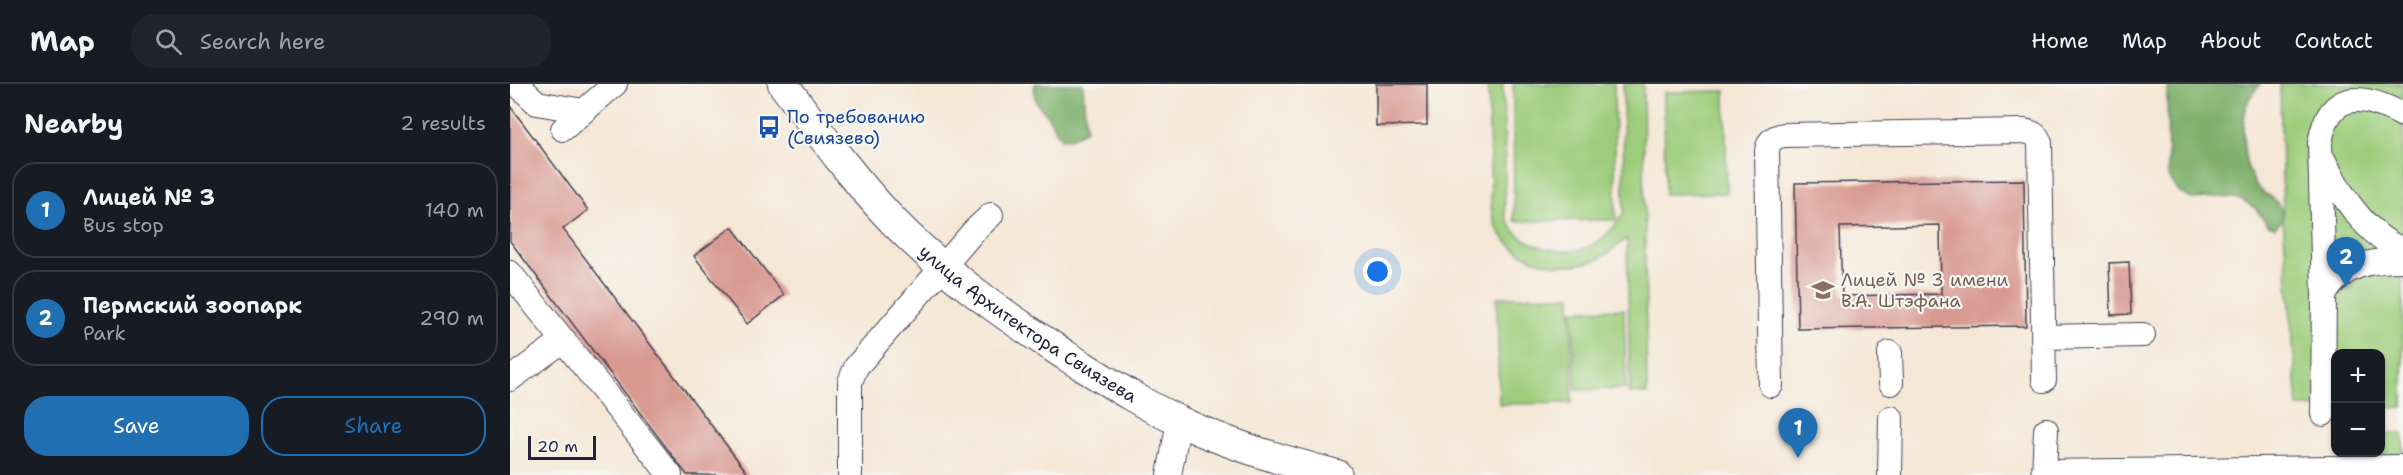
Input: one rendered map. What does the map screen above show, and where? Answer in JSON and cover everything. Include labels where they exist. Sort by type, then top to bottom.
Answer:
[{"type":"main road","name":"улица Архитектора Свиязева","points":[[783,84],[847,168],[894,221],[942,268],[1023,327],[1093,373],[1179,421],[1271,466],[1337,475]]},
{"type":"main road","points":[[2045,475],[2403,470]]},
{"type":"street","points":[[517,84],[537,103],[583,111]]},
{"type":"street","points":[[563,129],[615,84]]},
{"type":"street","points":[[2323,414],[2324,295],[2320,153],[2322,130],[2334,107],[2376,93],[2403,115]]},
{"type":"street","points":[[1771,385],[1767,151],[1769,142],[1775,136],[2033,133],[2038,137],[2040,143],[2044,380]]},
{"type":"street","points":[[2320,153],[2338,187],[2361,219],[2374,232],[2403,250]]},
{"type":"street","points":[[850,475],[850,382],[856,367],[991,215]]},
{"type":"street","points":[[2324,295],[2337,278],[2358,266],[2372,261],[2403,260]]},
{"type":"street","points":[[510,273],[670,475]]},
{"type":"street","points":[[2043,337],[2143,336]]},
{"type":"street","points":[[510,379],[564,340]]},
{"type":"street","points":[[1890,353],[1891,383]]},
{"type":"street","points":[[1890,475],[1891,418]]},
{"type":"street","points":[[1169,475],[1179,421]]},
{"type":"street","points":[[2045,475],[2046,430]]},
{"type":"green space","points":[[1035,84],[1083,84],[1086,130],[1070,139],[1061,139],[1048,116],[1036,102]]},
{"type":"green space","points":[[1488,84],[1503,84],[1506,217],[1516,232],[1531,243],[1549,249],[1566,251],[1593,245],[1613,228],[1624,212],[1623,84],[1643,84],[1647,394],[1630,393],[1627,238],[1598,259],[1583,264],[1568,265],[1552,264],[1522,254],[1500,232],[1493,218],[1491,205]]},
{"type":"green space","points":[[1513,84],[1614,84],[1616,220],[1514,221]]},
{"type":"green space","points":[[2167,84],[2260,84],[2249,99],[2246,108],[2243,143],[2251,177],[2260,190],[2280,207],[2283,220],[2275,227],[2268,225],[2255,208],[2241,199],[2223,197],[2192,199],[2180,193],[2168,177]]},
{"type":"green space","points":[[2280,84],[2403,84],[2403,407],[2385,408],[2385,349],[2331,349],[2331,408],[2298,407],[2283,220]]},
{"type":"green space","points":[[1725,91],[1727,193],[1665,194],[1664,92]]},
{"type":"green space","points":[[1571,296],[1572,403],[1499,404],[1497,297]]},
{"type":"green space","points":[[1624,309],[1626,389],[1575,390],[1573,310]]},
{"type":"green space","points":[[2403,433],[2403,464],[2380,464],[2380,457],[2385,457],[2385,434]]},
{"type":"building","points":[[1376,84],[1427,84],[1427,125],[1376,126]]},
{"type":"building","points":[[510,106],[588,210],[563,229],[749,475],[687,475],[510,241]]},
{"type":"building","points":[[2024,180],[2026,326],[1798,329],[1795,183]],"holes":[[[1940,225],[1941,294],[1842,296],[1840,227]]]},
{"type":"building","points":[[732,227],[784,295],[747,324],[694,256]]},
{"type":"building","points":[[2129,262],[2131,314],[2111,315],[2109,263]]},
{"type":"place","name":"По требованию (Свиязево)","points":[[769,127]]},
{"type":"place","name":"Пермский зоопарк","points":[[2346,287]]},
{"type":"place","name":"Лицей № 3 имени В.А. Штэфана","points":[[1823,290]]},
{"type":"place","name":"Лицей № 3","points":[[1798,458]]}]
